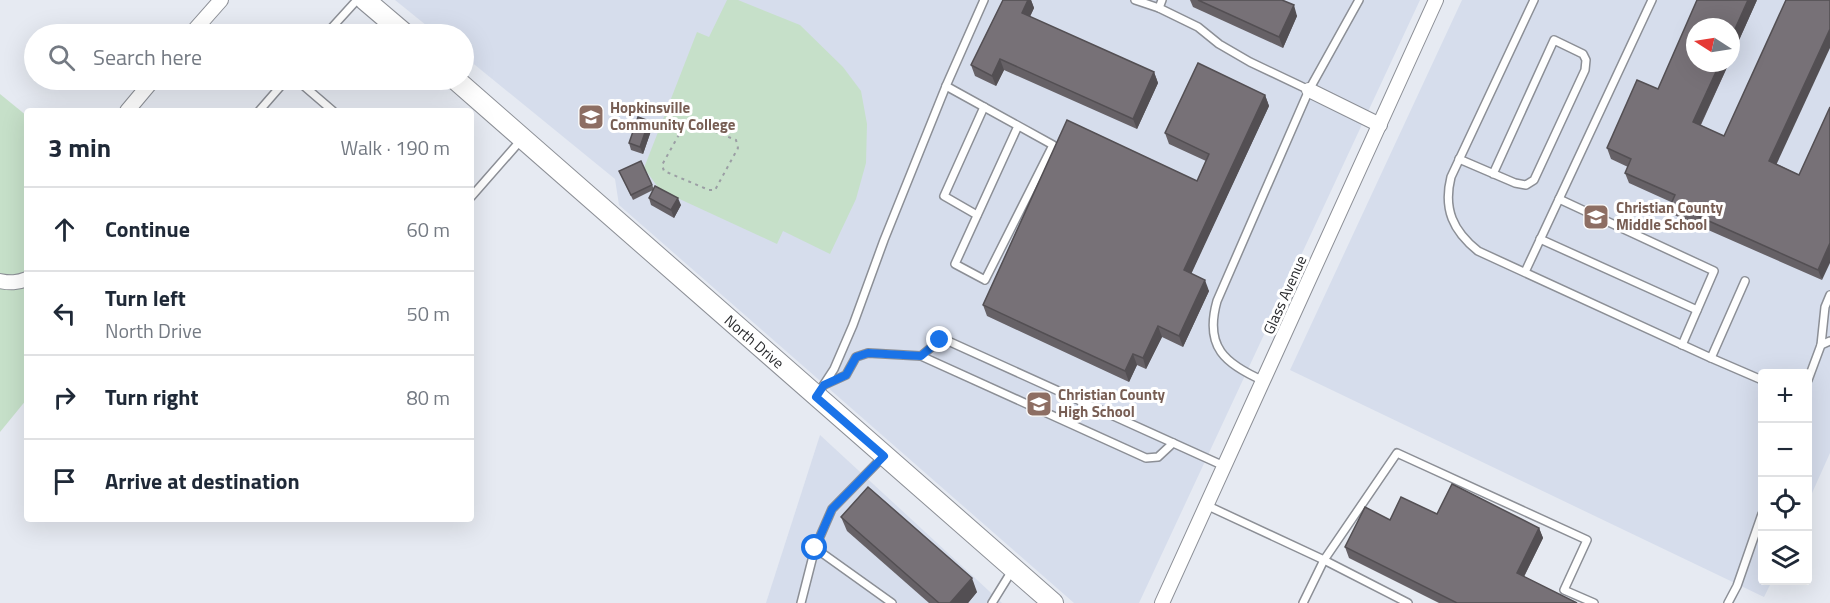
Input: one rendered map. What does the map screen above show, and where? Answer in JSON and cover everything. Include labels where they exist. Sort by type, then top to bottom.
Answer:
[{"type":"main road","points":[[365,0],[393,24]]},
{"type":"main road","name":"North Drive","points":[[468,90],[820,391],[884,456],[1053,603]]},
{"type":"street","points":[[200,24],[221,0]]},
{"type":"street","name":"Glass Avenue","points":[[1162,603],[1436,0]]},
{"type":"street","points":[[130,108],[145,90]]},
{"type":"street","points":[[1309,90],[1380,126]]},
{"type":"street","points":[[0,281],[9,283],[24,280]]},
{"type":"lane","points":[[335,24],[357,0]]},
{"type":"lane","points":[[820,391],[853,325],[884,240],[946,86],[984,0]]},
{"type":"lane","points":[[1135,0],[1198,27],[1219,44],[1250,62],[1309,90]]},
{"type":"lane","points":[[1158,8],[1162,0]]},
{"type":"lane","points":[[1264,381],[1240,370],[1223,355],[1213,329],[1214,311],[1309,90],[1359,0]]},
{"type":"lane","points":[[1534,0],[1451,177],[1447,191],[1448,207],[1455,226],[1464,240],[1478,251],[1758,378]]},
{"type":"lane","points":[[1525,272],[1652,0]]},
{"type":"lane","points":[[1459,159],[1492,174],[1515,183],[1526,185],[1534,180],[1585,70],[1587,60],[1583,54],[1554,40],[1492,174]]},
{"type":"lane","points":[[946,86],[1053,145],[985,280],[955,264],[1018,126]]},
{"type":"lane","points":[[262,108],[277,90]]},
{"type":"lane","points":[[309,90],[330,108]]},
{"type":"lane","points":[[977,215],[944,196],[984,107]]},
{"type":"lane","points":[[474,194],[523,138]]},
{"type":"lane","points":[[1559,199],[1714,271],[1682,345]]},
{"type":"lane","points":[[1540,239],[1697,310]]},
{"type":"lane","points":[[1711,358],[1746,281]]},
{"type":"lane","points":[[1812,369],[1821,345],[1825,307],[1830,295]]},
{"type":"lane","points":[[921,356],[940,340],[948,341],[1224,466]]},
{"type":"lane","points":[[1821,345],[1830,341]]},
{"type":"lane","points":[[820,391],[846,375],[856,357],[868,353],[921,356],[1146,458],[1158,457],[1173,443]]},
{"type":"lane","points":[[1303,603],[1324,560],[1396,453],[1587,540],[1564,590],[1594,603]]},
{"type":"lane","points":[[801,603],[815,548],[832,509],[884,456]]},
{"type":"lane","points":[[1206,505],[1324,560],[1408,603]]},
{"type":"lane","points":[[1728,603],[1737,586],[1758,526]]},
{"type":"lane","points":[[815,548],[892,603]]},
{"type":"lane","points":[[992,603],[1014,568]]},
{"type":"path","points":[[686,122],[736,140],[738,143],[738,148],[715,190],[709,190],[664,171],[663,165],[686,122]]},
{"type":"shaded area","name":"Christian County High School","points":[[395,0],[1420,0],[1139,603],[1074,603],[619,205],[615,179],[474,64],[474,24],[425,24]]},
{"type":"shaded area","name":"Christian County Middle School","points":[[1462,0],[1830,0],[1830,453],[1812,493],[1812,369],[1758,369],[1758,585],[1770,585],[1764,597],[1290,370]]},
{"type":"shaded area","points":[[820,435],[1002,603],[766,603]]},
{"type":"green space","points":[[727,0],[738,0],[800,25],[843,67],[861,91],[867,124],[866,163],[856,199],[830,254],[783,231],[777,244],[660,190],[644,168],[697,32],[709,37]]},
{"type":"green space","points":[[0,94],[24,114],[24,403],[0,432]]},
{"type":"building","points":[[1003,0],[1028,0],[1022,13],[1154,72],[1133,119],[1000,59],[992,76],[971,65]]},
{"type":"building","points":[[1198,0],[1282,0],[1294,5],[1279,37]]},
{"type":"building","points":[[1697,0],[1748,0],[1740,18],[1689,18]]},
{"type":"building","points":[[1786,0],[1830,0],[1830,29],[1769,161],[1799,175],[1830,107],[1830,243],[1818,270],[1671,204],[1675,195],[1625,173],[1631,159],[1607,148],[1637,80],[1658,89],[1686,25],[1686,72],[1716,72],[1693,122],[1724,136]]},
{"type":"building","points":[[1198,63],[1265,95],[1184,270],[1205,280],[1179,336],[1158,326],[1143,358],[1133,354],[1125,371],[983,305],[1067,120],[1197,181],[1209,154],[1165,133]]},
{"type":"building","points":[[638,117],[649,121],[640,147],[629,143]]},
{"type":"building","points":[[641,161],[652,185],[631,195],[619,171]]},
{"type":"building","points":[[655,186],[678,198],[671,210],[649,198]]},
{"type":"building","points":[[1452,484],[1539,528],[1517,573],[1577,603],[1457,603],[1345,547],[1365,507],[1390,520],[1401,497],[1437,514]]},
{"type":"building","points":[[868,487],[972,578],[950,603],[939,603],[841,517]]},
{"type":"place","name":"Hopkinsville Community College","points":[[591,117]]},
{"type":"place","name":"Christian County Middle School","points":[[1596,217]]},
{"type":"place","name":"Christian County High School","points":[[1039,404]]},
{"type":"route","points":[[815,548],[832,509],[884,456],[816,397],[824,385],[846,375],[856,357],[868,353],[921,356],[940,340]]}]
